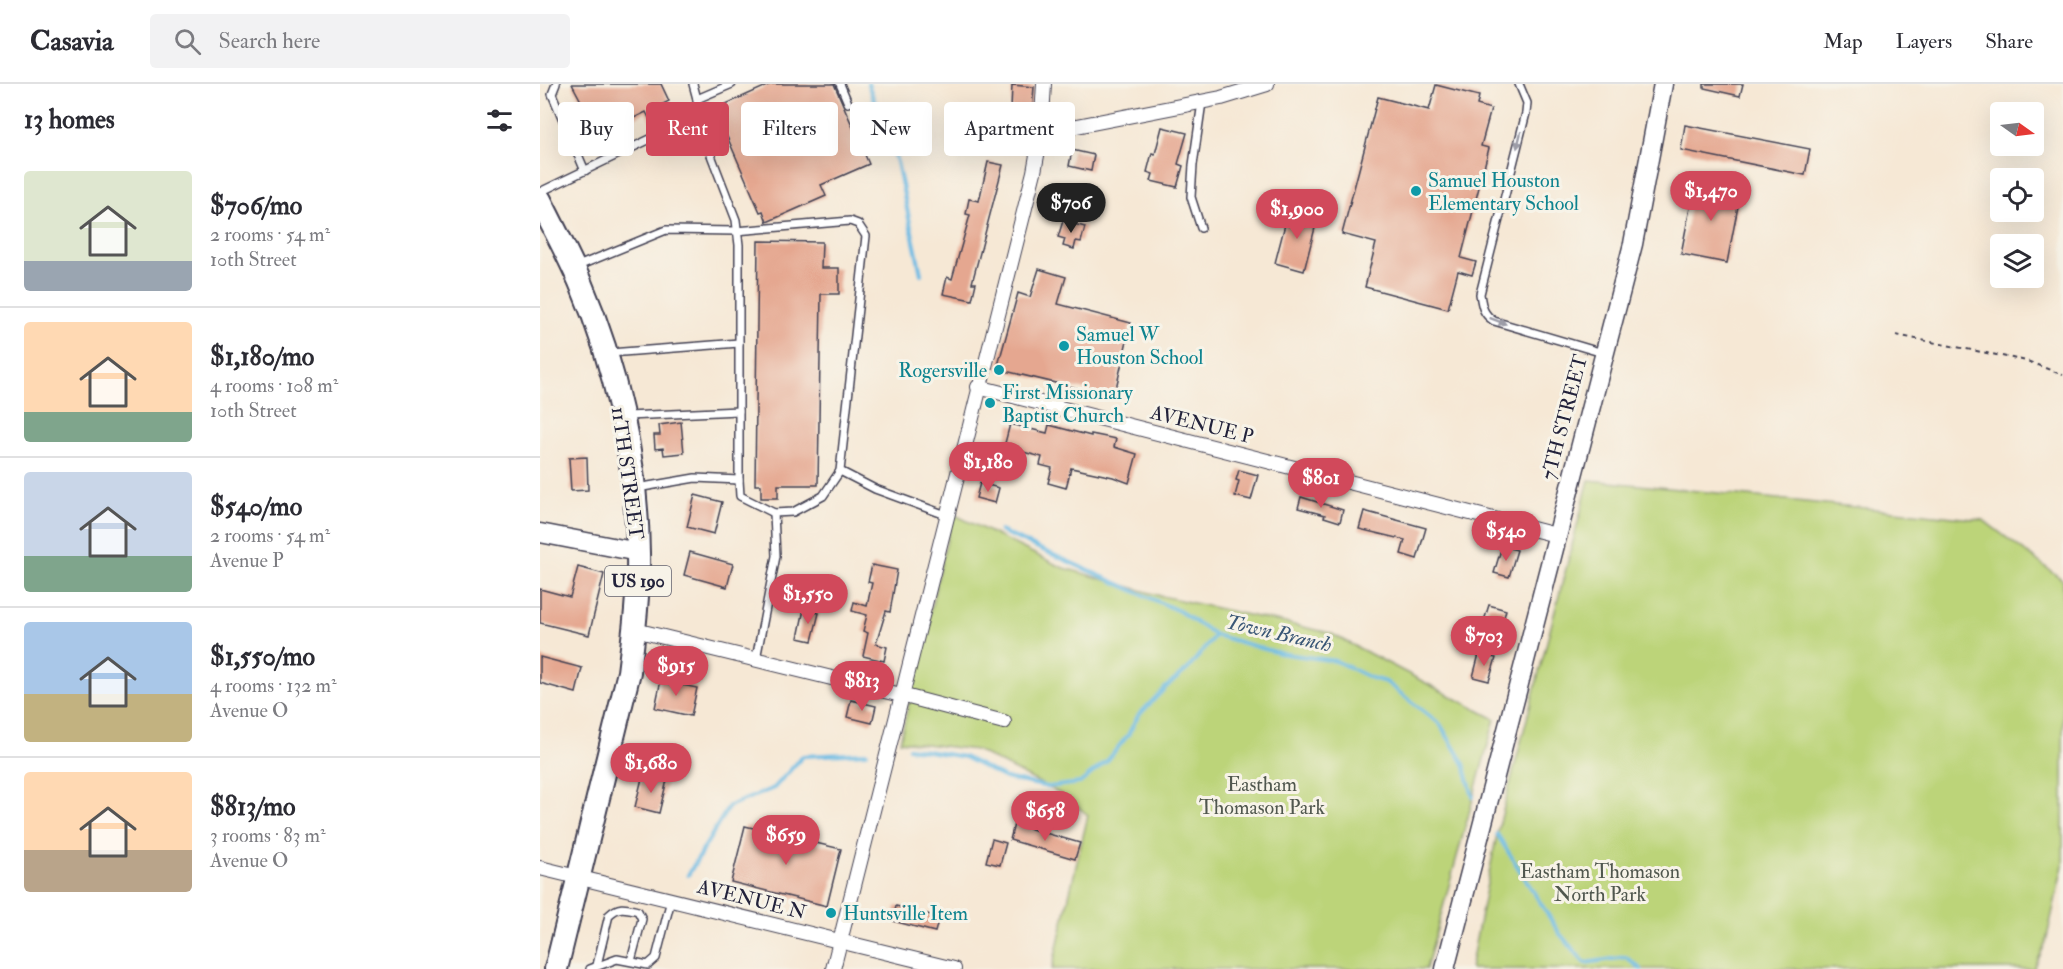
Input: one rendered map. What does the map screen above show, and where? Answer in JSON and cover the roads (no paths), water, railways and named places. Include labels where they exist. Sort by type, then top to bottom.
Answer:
[{"type":"main road","name":"11TH STREET","points":[[540,200],[573,268],[606,354],[617,392],[633,488],[638,552],[635,630],[629,672],[560,968]]},
{"type":"street","points":[[1043,102],[1044,84]]},
{"type":"street","points":[[1075,126],[1202,102],[1267,84]]},
{"type":"street","name":"7TH STREET","points":[[1445,969],[1633,244],[1663,84]]},
{"type":"street","points":[[833,969],[1037,156]]},
{"type":"street","name":"AVENUE P","points":[[978,387],[1556,535]]},
{"type":"street","points":[[540,533],[638,552]]},
{"type":"street","points":[[635,630],[1004,722]]},
{"type":"street","name":"AVENUE N","points":[[540,868],[954,969]]},
{"type":"lane","points":[[556,84],[552,94],[585,171]]},
{"type":"lane","points":[[693,84],[697,102]]},
{"type":"lane","points":[[697,99],[732,84]]},
{"type":"lane","points":[[840,84],[848,103]]},
{"type":"lane","points":[[1520,84],[1527,103],[1526,113],[1480,294],[1482,306],[1486,316],[1494,321],[1604,353]]},
{"type":"lane","points":[[1200,228],[1191,197],[1202,102]]},
{"type":"lane","points":[[540,192],[646,141]]},
{"type":"lane","points":[[573,268],[666,231],[736,231],[850,221],[858,224],[866,236],[840,471],[823,496],[793,512],[774,513],[740,496],[738,480],[739,245],[736,231],[736,220],[711,156]]},
{"type":"lane","points":[[606,354],[739,343]]},
{"type":"lane","points":[[622,417],[739,411]]},
{"type":"lane","points":[[840,471],[874,489],[946,515]]},
{"type":"lane","points":[[633,488],[695,478],[738,480]]},
{"type":"lane","points":[[756,659],[776,556],[774,513]]},
{"type":"lane","points":[[593,967],[617,958],[648,964],[656,958],[671,900]]},
{"type":"lane","points":[[593,967],[609,915],[615,909],[622,907],[638,911],[642,919],[631,961]]},
{"type":"waterway","name":"Town Branch","points":[[868,84],[897,162],[921,274]]},
{"type":"waterway","name":"Town Branch","points":[[1000,531],[1179,611],[1215,635],[1279,653],[1336,661],[1371,678],[1386,682],[1440,724],[1464,764],[1473,797]]},
{"type":"waterway","points":[[909,748],[964,757],[1005,778],[1048,787],[1080,783],[1107,761],[1128,735],[1138,716],[1165,688],[1188,669],[1215,635]]},
{"type":"waterway","points":[[688,875],[729,806],[774,788],[803,756],[867,753]]},
{"type":"waterway","name":"Town Branch","points":[[1497,834],[1560,934],[1585,963],[1626,957],[1641,969]]},
{"type":"place","name":"Samuel Houston Elementary School","points":[[1416,191]]},
{"type":"place","name":"Samuel W Houston School","points":[[1064,346]]},
{"type":"place","name":"Rogersville","points":[[999,370]]},
{"type":"place","name":"First Missionary Baptist Church","points":[[990,403]]},
{"type":"place","name":"Huntsville Item","points":[[831,913]]},
{"type":"park label","name":"Eastham Thomason Park","points":[[1262,796]]},
{"type":"park label","name":"Eastham Thomason North Park","points":[[1600,882]]}]
